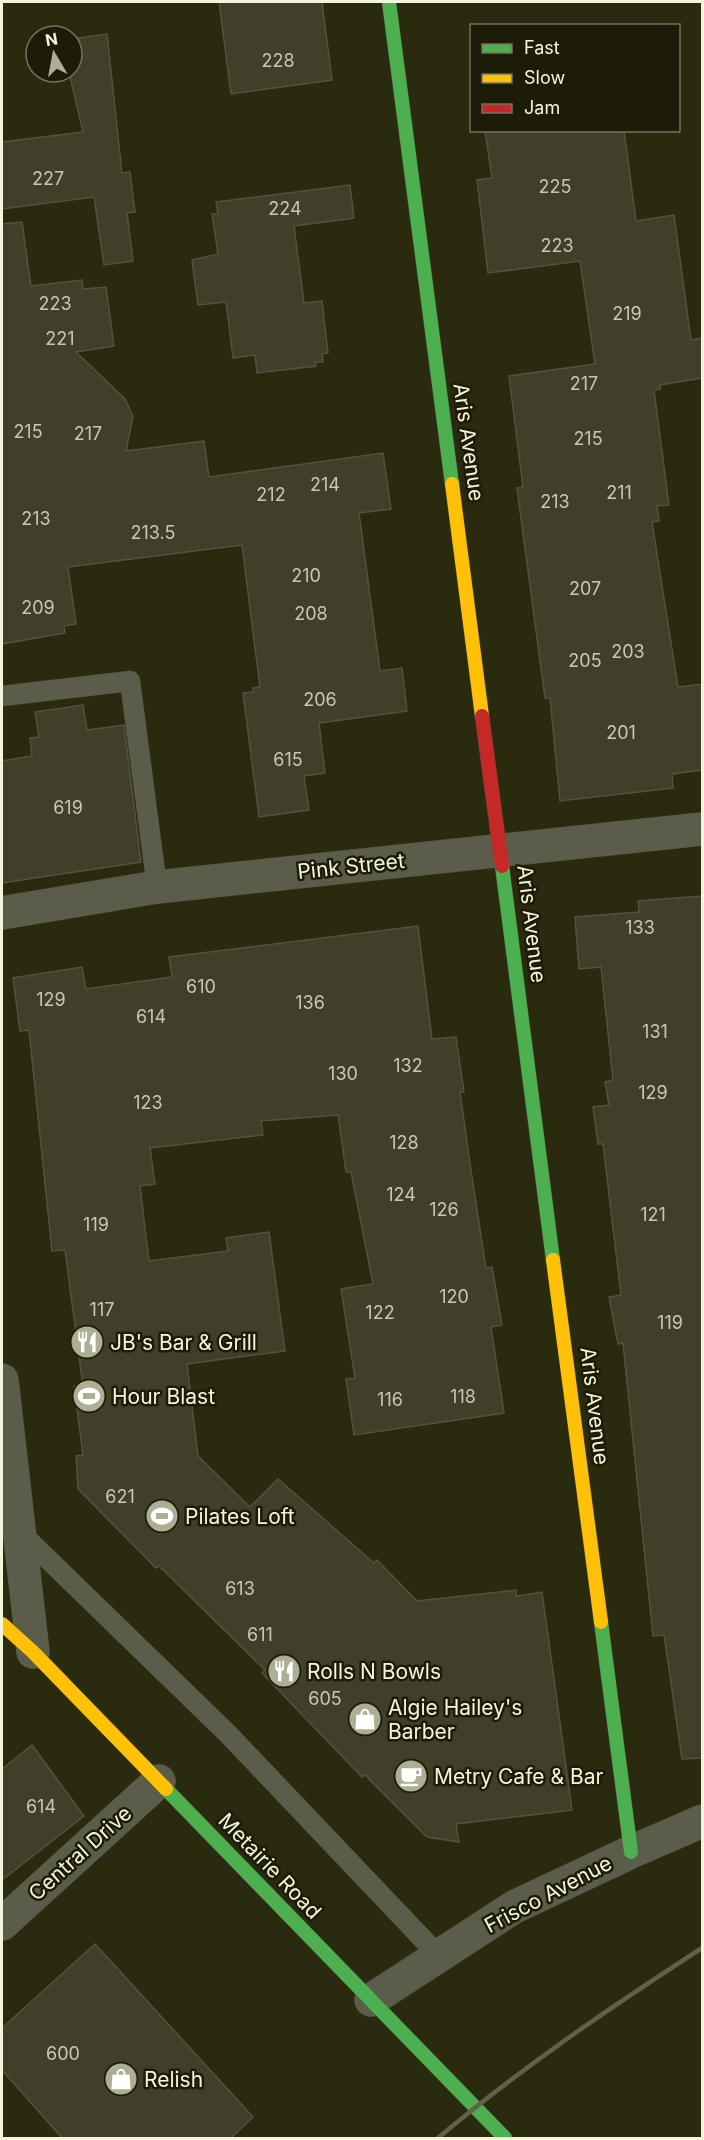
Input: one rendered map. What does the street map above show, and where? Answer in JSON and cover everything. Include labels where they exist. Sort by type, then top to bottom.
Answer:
[{"type":"street","name":"Aris Avenue","points":[[389,2],[631,1851]]},
{"type":"street","name":"Pink Street","points":[[2,914],[157,887],[702,829]]},
{"type":"street","points":[[2,1380],[33,1652]]},
{"type":"street","name":"Metairie Road","points":[[2,1624],[33,1652],[506,2139]]},
{"type":"street","name":"Central Drive","points":[[2,1924],[159,1781]]},
{"type":"street","name":"Frisco Avenue","points":[[371,2000],[514,1907],[631,1851],[702,1821]]},
{"type":"lane","points":[[2,696],[130,681],[157,887]]},
{"type":"lane","points":[[19,1531],[229,1735],[439,1956]]},
{"type":"building","points":[[219,2],[322,2],[332,80],[231,94]]},
{"type":"building","points":[[107,34],[122,173],[130,172],[135,212],[127,213],[133,261],[104,265],[94,197],[2,209],[2,142],[83,132],[72,84],[84,84],[84,37]]},
{"type":"building","points":[[485,132],[624,132],[636,221],[674,215],[691,340],[702,338],[702,378],[660,385],[660,389],[654,390],[669,505],[657,506],[659,521],[652,522],[678,687],[702,684],[702,770],[672,774],[673,788],[560,801],[550,698],[545,698],[517,488],[523,487],[509,376],[595,364],[580,261],[488,273],[477,180],[492,178]]},
{"type":"building","points":[[350,185],[354,218],[294,226],[304,303],[322,301],[328,353],[322,354],[323,362],[315,362],[316,366],[257,373],[255,355],[233,358],[226,302],[198,305],[192,260],[218,254],[212,214],[218,214],[216,202]]},
{"type":"building","points":[[22,222],[31,286],[82,280],[83,289],[106,287],[114,346],[76,352],[125,399],[133,416],[126,451],[204,441],[209,477],[383,453],[391,509],[359,513],[380,671],[402,668],[407,711],[319,723],[325,773],[304,776],[309,810],[259,817],[243,693],[253,692],[253,688],[260,687],[242,545],[68,567],[76,624],[64,626],[65,633],[2,644],[2,224]]},
{"type":"building","points":[[83,705],[87,730],[124,725],[141,862],[2,883],[2,761],[32,756],[30,738],[39,737],[35,712]]},
{"type":"building","points":[[702,896],[702,1758],[682,1759],[664,1635],[653,1636],[623,1343],[618,1344],[609,1297],[621,1295],[603,1144],[598,1144],[593,1107],[609,1105],[605,1082],[613,1080],[601,967],[579,969],[575,917],[639,912],[638,901]]},
{"type":"building","points":[[418,926],[432,1039],[456,1037],[464,1092],[460,1092],[486,1268],[492,1267],[502,1325],[491,1327],[504,1413],[354,1435],[346,1379],[355,1378],[341,1289],[373,1284],[351,1172],[346,1172],[338,1115],[261,1121],[263,1135],[150,1148],[155,1184],[140,1186],[149,1261],[228,1251],[226,1238],[269,1232],[285,1351],[187,1364],[198,1456],[250,1507],[278,1479],[374,1563],[377,1560],[417,1601],[516,1590],[516,1596],[542,1592],[572,1810],[456,1824],[459,1842],[427,1837],[365,1775],[362,1777],[262,1673],[265,1670],[159,1566],[156,1568],[78,1489],[76,1456],[83,1455],[74,1386],[83,1386],[65,1250],[52,1251],[29,1030],[20,1031],[13,978],[82,967],[86,989],[172,977],[169,957]]},
{"type":"building","points":[[32,1745],[84,1816],[2,1880],[2,1769]]},
{"type":"building","points":[[95,1944],[253,2117],[230,2139],[63,2139],[2,2070],[2,2028]]},
{"type":"railway","points":[[438,2138],[501,2087],[567,2039],[702,1948]]},
{"type":"traffic: fast","points":[[389,2],[452,484]]},
{"type":"traffic: fast","points":[[502,866],[553,1260]]},
{"type":"traffic: fast","points":[[601,1622],[631,1852]]},
{"type":"traffic: fast","points":[[166,1789],[505,2138]]},
{"type":"traffic: slow","points":[[452,484],[482,716]]},
{"type":"traffic: slow","points":[[553,1260],[601,1622]]},
{"type":"traffic: slow","points":[[2,1624],[33,1652],[166,1789]]},
{"type":"traffic: jam","points":[[482,716],[502,866]]},
{"type":"place","name":"JB's Bar & Grill","points":[[87,1342]]},
{"type":"place","name":"Hour Blast","points":[[89,1396]]},
{"type":"place","name":"Pilates Loft","points":[[162,1516]]},
{"type":"place","name":"Rolls N Bowls","points":[[284,1671]]},
{"type":"place","name":"Algie Hailey's Barber","points":[[365,1719]]},
{"type":"place","name":"Metry Cafe & Bar","points":[[411,1776]]},
{"type":"place","name":"Relish","points":[[121,2079]]}]
